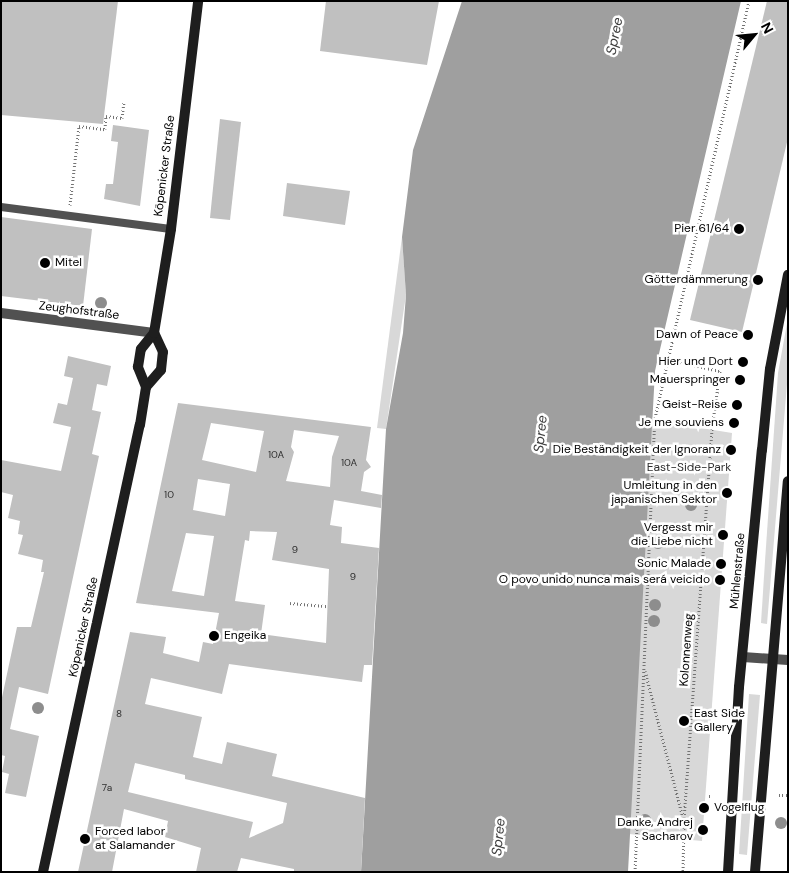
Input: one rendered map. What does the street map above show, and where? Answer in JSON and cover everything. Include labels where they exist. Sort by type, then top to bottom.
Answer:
[{"type":"main road","name":"Köpenicker Straße","points":[[146,387],[138,367],[141,349],[154,332],[170,229],[198,1]]},
{"type":"main road","name":"Mühlenstraße","points":[[728,872],[743,657],[770,369],[788,275]]},
{"type":"main road","name":"Köpenicker Straße","points":[[44,872],[146,387],[161,370],[164,352],[154,332]]},
{"type":"main road","points":[[755,872],[788,481]]},
{"type":"street","name":"Zeughofstraße","points":[[1,313],[154,332]]},
{"type":"street","points":[[743,657],[788,660]]},
{"type":"lane","points":[[1,207],[170,229]]},
{"type":"path","points":[[635,872],[655,418],[749,1]]},
{"type":"path","points":[[69,216],[79,126],[105,129],[106,116],[122,118],[124,102]]},
{"type":"path","name":"Kolonnenweg","points":[[667,359],[720,371],[712,429],[684,821],[683,872]]},
{"type":"path","points":[[290,603],[328,606]]},
{"type":"path","points":[[644,668],[684,821]]},
{"type":"path","points":[[779,795],[788,795]]},
{"type":"green space","points":[[402,237],[406,295],[386,429],[377,428]]},
{"type":"green space","points":[[788,318],[788,372],[767,624],[761,623],[765,561],[778,373]]},
{"type":"green space","name":"East-Side-Park","points":[[652,420],[732,433],[702,841],[629,834]]},
{"type":"green space","points":[[749,694],[760,695],[747,855],[739,854]]},
{"type":"water","name":"Spree","points":[[462,1],[741,1],[655,371],[628,872],[361,872],[386,429],[403,333],[406,295],[402,237],[413,150]]},
{"type":"building","points":[[1,1],[118,1],[103,124],[1,115]]},
{"type":"building","points":[[326,1],[439,1],[427,65],[320,51]]},
{"type":"building","name":"Pier 61/64","points":[[767,1],[788,1],[788,138],[742,332],[690,320]]},
{"type":"building","points":[[220,119],[241,122],[230,220],[210,218]]},
{"type":"building","points":[[113,125],[149,130],[140,206],[104,199],[106,184],[113,184],[118,142],[111,141]]},
{"type":"building","points":[[287,183],[350,191],[345,225],[283,216]]},
{"type":"building","name":"Mitel","points":[[1,217],[92,229],[83,306],[1,296]]},
{"type":"building","points":[[68,356],[111,366],[107,386],[97,384],[92,410],[101,412],[92,454],[99,456],[48,694],[19,687],[10,729],[39,736],[26,797],[5,793],[9,774],[2,772],[5,756],[1,755],[1,702],[17,627],[31,627],[44,572],[41,572],[43,560],[18,554],[23,535],[18,534],[20,521],[8,518],[13,495],[1,492],[1,460],[61,471],[71,427],[53,423],[58,403],[67,405],[73,378],[64,376]]},
{"type":"building","points":[[178,403],[371,427],[366,460],[371,467],[364,472],[361,491],[382,495],[381,508],[334,500],[330,525],[342,527],[341,543],[379,548],[372,665],[364,665],[362,682],[229,664],[222,694],[151,678],[145,704],[202,717],[193,757],[222,764],[227,742],[277,754],[272,776],[365,798],[361,872],[294,872],[294,869],[241,858],[237,872],[196,872],[201,848],[165,837],[168,821],[124,809],[112,872],[78,872],[130,632],[166,637],[163,653],[199,662],[203,642],[213,644],[219,613],[136,603]],"holes":[[[211,423],[264,431],[256,472],[202,460]],[[294,430],[339,436],[332,457],[330,487],[286,481],[294,452],[291,447]],[[198,479],[230,484],[225,516],[193,510]],[[250,531],[277,532],[272,560],[329,569],[326,643],[261,634],[265,605],[235,601],[245,540],[249,541]],[[186,533],[214,536],[204,596],[172,591]],[[135,763],[185,775],[185,779],[287,803],[283,823],[249,838],[253,822],[128,792]]]},
{"type":"place","name":"Pier 61/64","points":[[739,229]]},
{"type":"place","name":"Mitel","points":[[45,263]]},
{"type":"place","name":"Götterdämmerung","points":[[758,280]]},
{"type":"place","name":"Dawn of Peace","points":[[748,335]]},
{"type":"place","name":"Hier und Dort","points":[[743,362]]},
{"type":"place","name":"Mauerspringer","points":[[740,380]]},
{"type":"place","name":"Geist-Reise","points":[[737,405]]},
{"type":"place","name":"Je me souviens","points":[[734,423]]},
{"type":"place","name":"Die Beständigkeit der Ignoranz","points":[[731,450]]},
{"type":"place","name":"Umleitung in den japanischen Sektor","points":[[727,493]]},
{"type":"place","name":"Vergesst mir die Liebe nicht","points":[[723,535]]},
{"type":"place","name":"Sonic Malade","points":[[721,564]]},
{"type":"place","name":"O povo unido nunca mais será veicido","points":[[720,580]]},
{"type":"place","name":"Engeika","points":[[214,636]]},
{"type":"place","name":"East Side Gallery","points":[[684,721]]},
{"type":"place","name":"Vogelflug","points":[[704,808]]},
{"type":"place","name":"Danke, Andrej Sacharov","points":[[703,830]]},
{"type":"place","name":"Forced labor at Salamander","points":[[85,839]]}]
